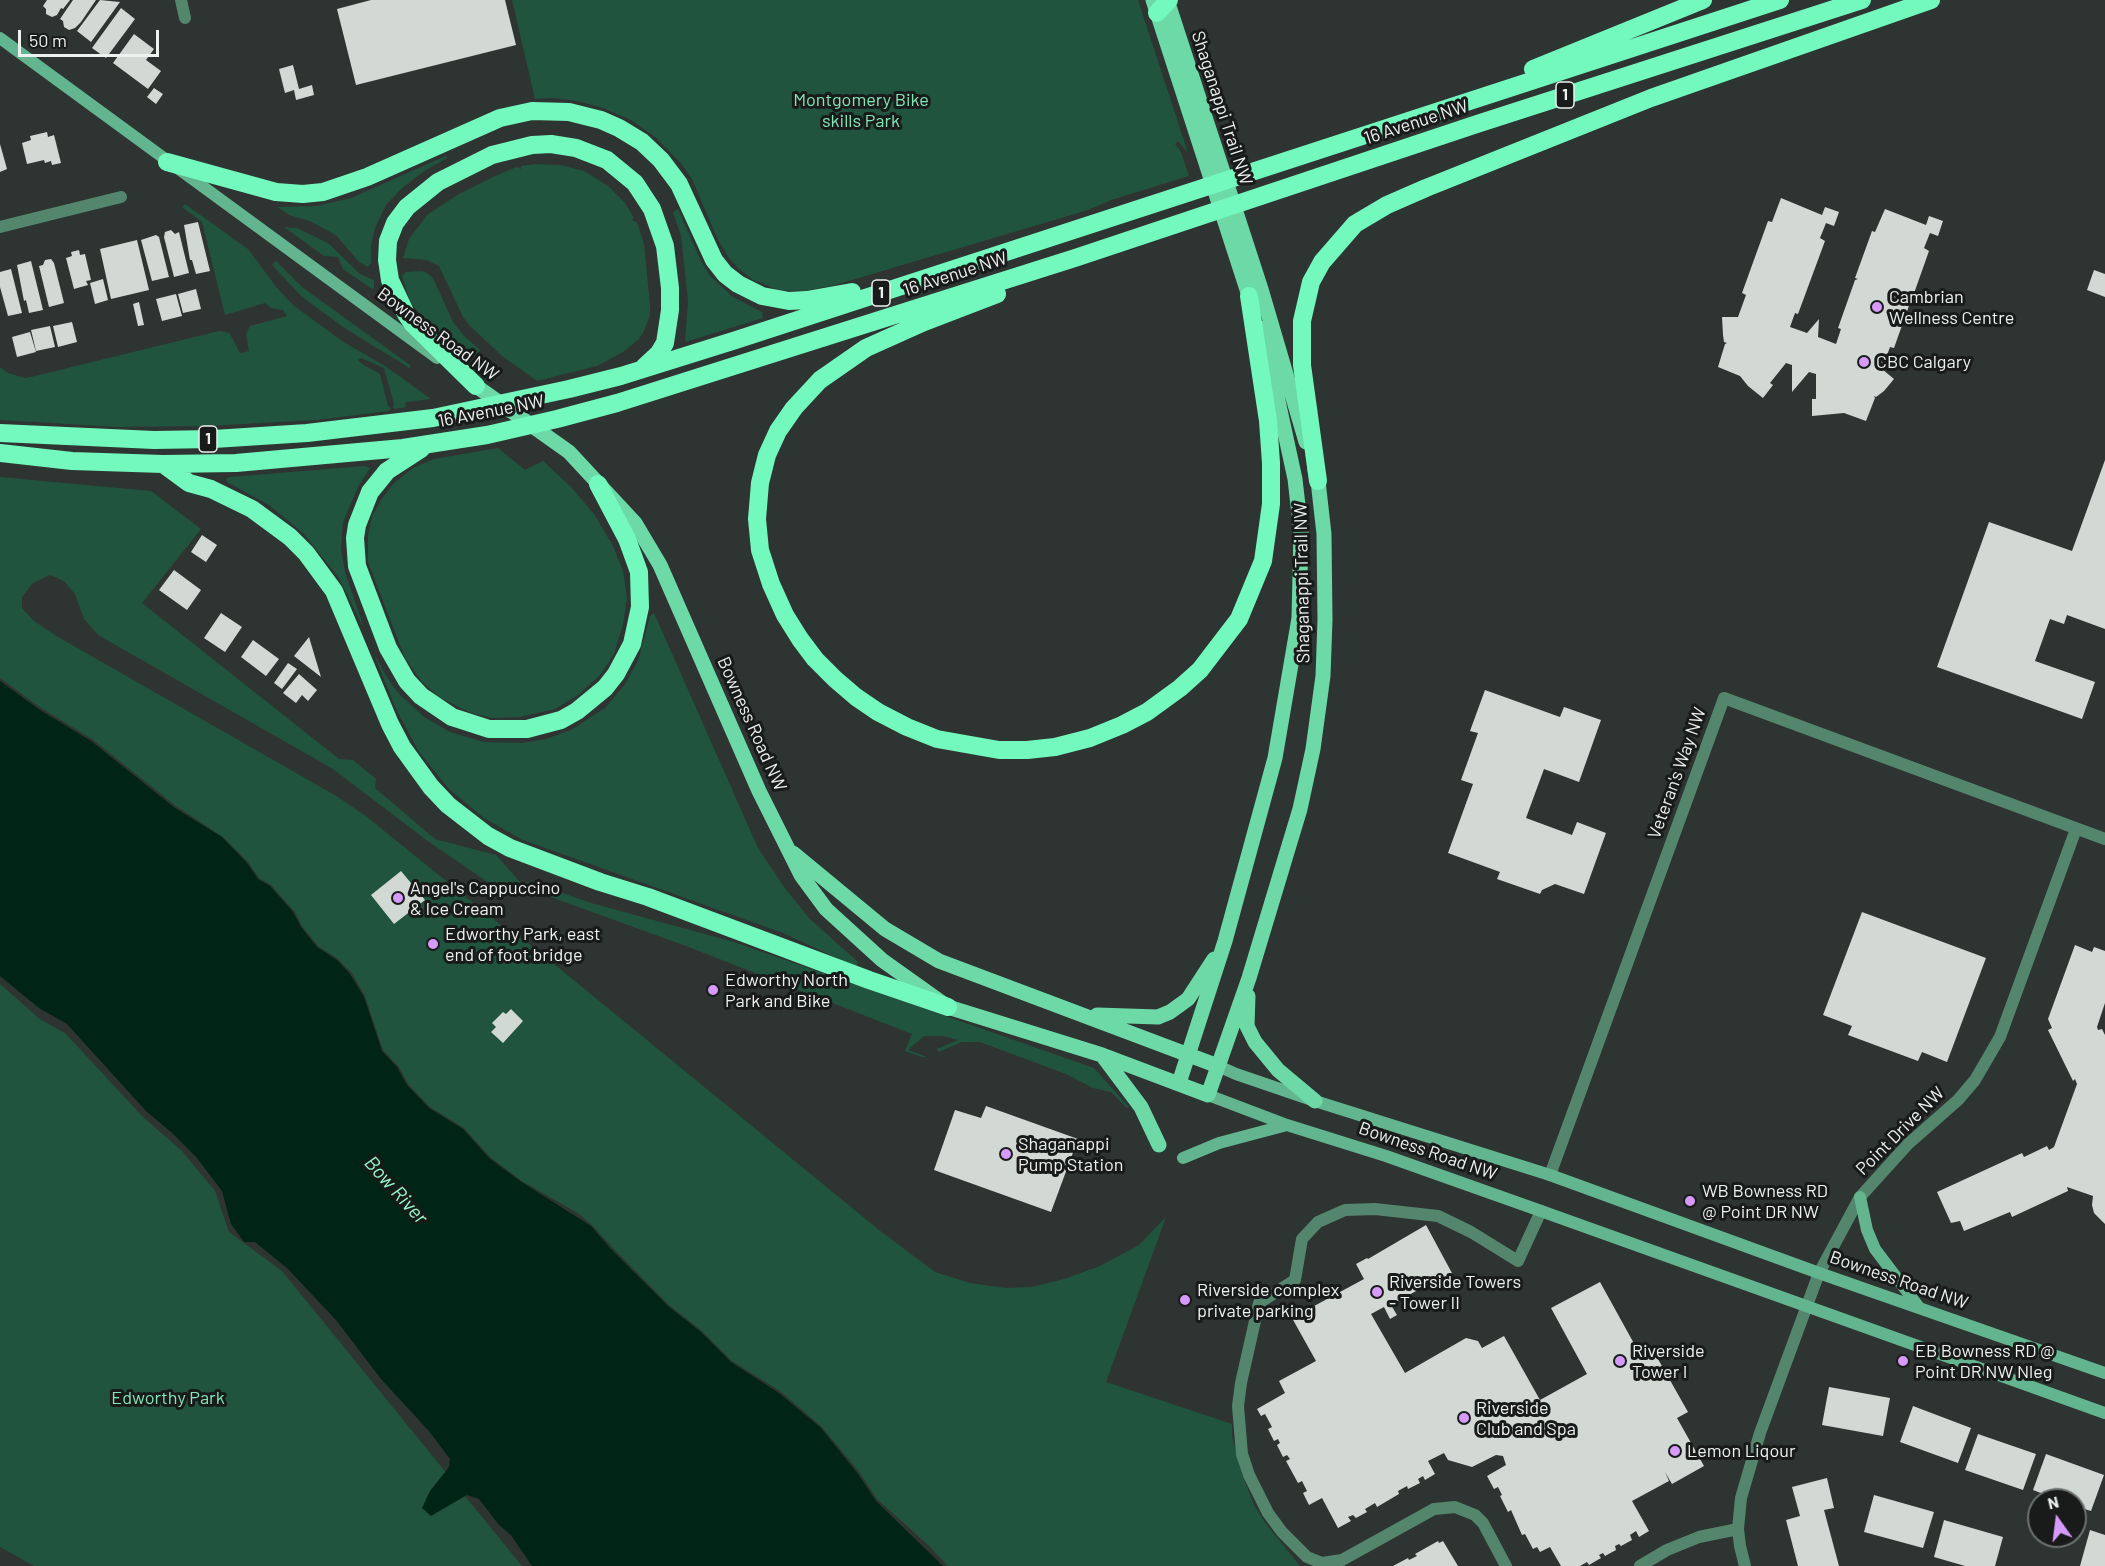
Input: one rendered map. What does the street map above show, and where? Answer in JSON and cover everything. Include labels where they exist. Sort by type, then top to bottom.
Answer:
[{"type":"highway","points":[[1389,128],[1703,0]]},
{"type":"highway","name":"16 Avenue NW","points":[[0,433],[102,439],[214,439],[307,433],[470,411],[588,384],[640,370],[942,273],[1780,0]]},
{"type":"highway","name":"16 Avenue NW","points":[[0,453],[72,460],[163,464],[263,462],[426,445],[536,424],[617,403],[1064,261],[1808,16],[1863,0]]},
{"type":"highway","points":[[1318,481],[1302,365],[1302,321],[1311,282],[1322,262],[1355,224],[1387,205],[1426,188],[1651,98],[1931,0]]},
{"type":"highway","points":[[167,162],[276,192],[303,194],[323,192],[355,182],[500,118],[532,111],[569,112],[614,125],[655,154],[668,167],[679,184],[714,260],[732,279],[754,293],[780,300],[807,300],[942,273]]},
{"type":"highway","points":[[476,386],[413,324],[406,314],[390,280],[387,260],[388,241],[395,223],[407,207],[438,182],[492,155],[538,144],[576,148],[612,164],[635,183],[652,208],[660,227],[666,253],[670,288],[670,318],[667,337],[662,348],[640,370]]},
{"type":"highway","points":[[1150,231],[924,322],[866,348],[820,380],[794,408],[778,431],[767,455],[760,483],[757,519],[760,550],[771,584],[785,615],[815,659],[856,697],[878,712],[907,728],[937,739],[968,746],[999,750],[1055,747],[1090,738],[1122,726],[1148,712],[1200,670],[1239,619],[1263,561],[1268,531],[1271,504],[1271,463],[1268,420],[1250,296]]},
{"type":"highway","points":[[426,445],[387,471],[370,492],[357,525],[355,538],[357,566],[388,648],[407,681],[421,696],[444,712],[470,724],[489,729],[527,729],[561,720],[577,711],[605,688],[616,674],[632,644],[640,607],[639,572],[627,539],[598,484]]},
{"type":"highway","points":[[163,464],[189,483],[221,494],[252,509],[290,537],[306,554],[334,591],[390,724],[402,747],[442,799],[488,836],[510,848],[600,882],[648,897],[868,980],[948,1007]]},
{"type":"main road","name":"Shaganappi Trail NW","points":[[1163,3],[1261,289],[1318,481],[1324,534],[1323,676],[1313,749],[1300,809],[1249,978],[1208,1095]]},
{"type":"main road","name":"Shaganappi Trail NW","points":[[1163,3],[1267,350],[1295,479],[1301,532],[1299,618],[1275,758],[1225,941],[1179,1083]]},
{"type":"main road","name":"Bowness Road NW","points":[[0,38],[167,162],[569,452],[635,523],[660,566],[759,790],[801,875],[826,909],[882,960],[948,1007],[1102,1055],[1287,1125],[1386,1156],[2105,1413]]},
{"type":"main road","name":"Bowness Road NW","points":[[791,851],[885,929],[939,961],[1085,1014],[1236,1074],[1550,1175],[1819,1273],[2105,1373]]},
{"type":"main road","points":[[1085,1014],[1158,1017],[1170,1012],[1188,999],[1225,941]]},
{"type":"main road","points":[[1249,978],[1247,1026],[1255,1042],[1278,1070],[1315,1101]]},
{"type":"main road","points":[[1102,1055],[1141,1107],[1159,1145]]},
{"type":"main road","points":[[1183,1158],[1219,1143],[1287,1125]]},
{"type":"main road","points":[[1860,1197],[1867,1230],[1875,1249],[1918,1306]]},
{"type":"street","points":[[181,0],[185,18]]},
{"type":"street","points":[[0,227],[121,196]]},
{"type":"street","name":"Veteran's Way NW","points":[[1550,1175],[1724,698],[2105,838]]},
{"type":"street","name":"Point Drive NW","points":[[1745,1566],[1738,1528],[1741,1498],[1760,1433],[1819,1273],[1860,1197],[1908,1144],[1958,1100],[1975,1080],[2000,1037],[2076,829]]},
{"type":"street","points":[[1506,1566],[1482,1523],[1475,1515],[1455,1507],[1434,1509],[1342,1560],[1322,1563],[1307,1557],[1282,1532],[1268,1513],[1249,1475],[1241,1446],[1238,1406],[1259,1303],[1295,1280],[1302,1239],[1318,1222],[1345,1210],[1375,1209],[1438,1216],[1471,1232],[1518,1261],[1541,1211]]},
{"type":"street","points":[[1640,1566],[1667,1550],[1699,1537],[1738,1528]]},
{"type":"green space","name":"Montgomery Bike skills Park","points":[[512,0],[1138,0],[1188,153],[1178,141],[1175,144],[1181,152],[1189,176],[1111,200],[1088,210],[835,285],[805,291],[778,290],[753,280],[729,258],[718,240],[692,179],[680,162],[655,137],[631,120],[603,108],[577,101],[554,98],[535,99]]},
{"type":"green space","points":[[446,156],[447,158],[403,187],[386,205],[375,228],[371,246],[371,263],[368,267],[358,261],[336,235],[310,221],[289,215],[277,207],[317,206],[351,198]]},
{"type":"green space","points":[[560,165],[584,171],[608,186],[625,203],[634,218],[633,221],[638,225],[644,244],[650,305],[650,315],[644,331],[639,339],[623,352],[597,366],[537,381],[502,356],[470,326],[463,317],[439,266],[426,260],[403,258],[409,239],[428,214],[459,194],[493,177],[514,168],[521,169],[521,166]]},
{"type":"green space","points":[[185,204],[248,249],[277,288],[293,305],[342,341],[385,366],[431,399],[407,402],[406,407],[395,409],[384,368],[361,358],[358,360],[362,364],[380,374],[388,406],[391,408],[389,411],[316,420],[208,426],[118,427],[0,420],[0,367],[8,373],[25,378],[219,331],[230,334],[240,353],[249,351],[246,334],[250,326],[287,316],[283,310],[271,308],[265,303],[225,315],[202,222],[182,207]]},
{"type":"green space","points":[[678,209],[710,276],[733,297],[762,312],[763,318],[685,342],[688,301],[681,236],[673,212]]},
{"type":"green space","points":[[284,227],[297,228],[328,243],[360,274],[374,280],[374,288],[372,289],[343,269],[338,257],[324,256]]},
{"type":"green space","points":[[276,261],[302,287],[410,365],[411,369],[346,329],[302,297],[272,265]]},
{"type":"green space","points":[[422,271],[433,278],[453,322],[480,350],[474,357],[425,320],[410,302],[402,276],[406,272]]},
{"type":"green space","points":[[498,448],[525,470],[543,461],[571,487],[594,514],[613,546],[623,571],[627,598],[623,624],[614,654],[600,675],[578,695],[555,709],[520,717],[493,718],[471,713],[439,697],[422,682],[405,658],[368,562],[368,535],[372,516],[381,500],[394,483],[413,468],[434,459]]},
{"type":"green space","points":[[365,466],[370,468],[358,487],[343,522],[341,549],[345,572],[362,625],[339,578],[303,533],[269,505],[227,482],[226,479]]},
{"type":"green space","points":[[0,477],[151,491],[201,529],[142,603],[339,759],[353,760],[376,779],[375,788],[435,839],[496,855],[520,882],[531,882],[591,903],[734,942],[1094,1068],[1129,1107],[1127,1108],[1111,1092],[1093,1088],[1066,1074],[980,1042],[962,1042],[938,1052],[937,1049],[958,1040],[943,1036],[924,1036],[908,1050],[927,1057],[922,1057],[905,1051],[912,1034],[686,946],[515,884],[508,896],[429,842],[333,769],[98,635],[84,619],[75,594],[64,581],[50,575],[33,583],[22,597],[22,608],[34,621],[58,637],[338,797],[367,817],[502,926],[532,946],[879,1230],[935,1272],[970,1283],[1006,1288],[1032,1287],[1100,1266],[1139,1245],[1166,1217],[1106,1382],[1232,1424],[1232,1436],[1242,1474],[1254,1505],[1266,1524],[1300,1566],[948,1566],[877,1499],[860,1473],[822,1427],[780,1391],[732,1361],[702,1331],[669,1305],[579,1214],[522,1181],[490,1157],[464,1128],[430,1107],[408,1084],[399,1067],[383,1050],[365,996],[352,973],[338,959],[318,946],[302,926],[295,912],[271,885],[259,878],[248,862],[223,837],[176,806],[92,739],[41,708],[0,678]]},
{"type":"green space","points":[[654,613],[758,848],[784,887],[809,918],[858,962],[856,967],[783,933],[523,840],[484,818],[449,789],[419,752],[396,709],[374,654],[399,694],[424,717],[450,732],[484,742],[522,743],[546,739],[573,729],[606,707],[625,684],[638,661],[650,616]]},
{"type":"green space","name":"Edworthy Park","points":[[0,984],[41,1020],[65,1033],[143,1117],[182,1151],[215,1191],[229,1232],[282,1271],[522,1566],[34,1566],[0,1547]]},
{"type":"water","name":"Bow River","points":[[0,681],[40,710],[91,741],[175,808],[222,837],[247,863],[258,879],[270,886],[293,912],[301,927],[317,947],[337,960],[350,974],[364,997],[382,1051],[397,1067],[407,1085],[429,1108],[463,1129],[489,1158],[520,1181],[591,1226],[668,1306],[701,1332],[731,1362],[779,1393],[821,1428],[858,1474],[876,1501],[943,1566],[532,1566],[511,1535],[499,1525],[479,1499],[467,1495],[431,1516],[422,1508],[430,1491],[449,1467],[450,1459],[429,1431],[381,1379],[336,1320],[288,1269],[255,1242],[244,1242],[231,1224],[222,1191],[197,1158],[146,1111],[67,1024],[39,1008],[0,976]]},
{"type":"building","points":[[47,0],[70,0],[57,15],[52,17],[46,14],[43,6]]},
{"type":"building","points":[[73,0],[96,0],[81,22],[69,30],[64,27],[60,19]]},
{"type":"building","points":[[100,0],[120,2],[91,42],[77,31]]},
{"type":"building","points":[[371,0],[505,0],[516,45],[356,85],[337,9]]},
{"type":"building","points":[[121,8],[135,19],[106,58],[92,48]]},
{"type":"building","points":[[134,34],[154,49],[146,60],[161,71],[148,89],[113,63]]},
{"type":"building","points":[[293,65],[299,89],[312,85],[314,95],[296,100],[294,90],[285,93],[279,69]]},
{"type":"building","points":[[154,88],[163,94],[156,104],[147,97]]},
{"type":"building","points":[[47,132],[48,137],[54,135],[61,163],[52,165],[51,161],[45,163],[44,160],[27,164],[22,143],[31,140],[30,136]]},
{"type":"building","points":[[0,144],[7,169],[0,172]]},
{"type":"building","name":"Cambrian Wellness Centre","points":[[1781,198],[1822,215],[1825,207],[1839,212],[1834,226],[1826,223],[1820,238],[1825,241],[1798,314],[1795,313],[1790,327],[1807,333],[1819,319],[1818,337],[1836,344],[1841,329],[1838,328],[1855,280],[1858,279],[1855,278],[1872,231],[1875,232],[1885,209],[1926,225],[1929,216],[1943,221],[1938,236],[1930,233],[1924,248],[1929,251],[1912,299],[1909,299],[1911,300],[1894,348],[1890,347],[1882,369],[1894,379],[1884,391],[1874,396],[1866,421],[1844,413],[1812,416],[1812,399],[1816,399],[1816,374],[1809,372],[1792,392],[1792,365],[1786,363],[1770,383],[1773,385],[1763,398],[1740,376],[1718,367],[1727,343],[1724,342],[1722,317],[1738,317],[1746,295],[1742,293],[1768,221],[1772,222]]},
{"type":"building","points":[[198,222],[210,271],[196,274],[192,260],[190,260],[184,225]]},
{"type":"building","points":[[171,230],[175,234],[179,232],[189,273],[174,277],[164,237],[165,232]]},
{"type":"building","points":[[156,235],[159,237],[169,277],[152,281],[141,240]]},
{"type":"building","points":[[137,240],[149,290],[111,299],[100,249]]},
{"type":"building","points":[[79,250],[80,255],[85,254],[91,280],[86,281],[88,285],[74,289],[66,258],[72,256],[71,252]]},
{"type":"building","points":[[51,259],[64,303],[49,307],[39,266],[43,265],[45,260]]},
{"type":"building","points":[[31,261],[43,310],[29,313],[26,300],[24,301],[17,265]]},
{"type":"building","points":[[11,269],[22,313],[8,316],[0,287],[0,272]]},
{"type":"building","points":[[2094,270],[2105,274],[2105,297],[2087,290]]},
{"type":"building","points":[[103,279],[108,300],[95,304],[90,283]]},
{"type":"building","points":[[196,289],[201,309],[183,313],[178,294]]},
{"type":"building","points":[[176,294],[182,316],[162,321],[156,299]]},
{"type":"building","points":[[139,302],[144,325],[138,326],[133,304]]},
{"type":"building","points":[[72,322],[77,342],[58,347],[53,326]]},
{"type":"building","points":[[50,326],[55,347],[36,351],[31,330]]},
{"type":"building","points":[[30,332],[36,352],[17,357],[12,337]]},
{"type":"building","points":[[2105,460],[2105,629],[2067,615],[2064,624],[2050,619],[2035,661],[2095,682],[2082,719],[1937,667],[1989,522],[2072,551]]},
{"type":"building","points":[[202,535],[217,545],[206,562],[191,552]]},
{"type":"building","points":[[174,570],[201,590],[187,610],[159,590]]},
{"type":"building","points":[[221,613],[242,627],[225,652],[204,638]]},
{"type":"building","points":[[309,637],[321,677],[294,656]]},
{"type":"building","points":[[253,640],[279,659],[266,676],[241,657]]},
{"type":"building","points":[[288,663],[297,669],[282,689],[274,683]]},
{"type":"building","points":[[299,674],[317,690],[308,701],[302,695],[296,703],[283,693]]},
{"type":"building","points":[[1485,690],[1560,717],[1564,707],[1601,720],[1579,782],[1544,769],[1526,818],[1572,835],[1577,822],[1606,833],[1584,894],[1555,884],[1542,890],[1540,894],[1497,879],[1500,872],[1448,853],[1473,784],[1461,780],[1478,733],[1470,731]]},
{"type":"building","name":"Angel's Cappuccino & Ice Cream","points":[[401,871],[425,900],[394,924],[371,895]]},
{"type":"building","points":[[1862,912],[1986,958],[1947,1062],[1922,1052],[1918,1061],[1848,1035],[1852,1026],[1823,1015]]},
{"type":"building","points":[[2075,945],[2092,952],[2094,947],[2105,951],[2105,1003],[2097,1027],[2098,1030],[2102,1029],[2105,1035],[2105,1224],[2094,1213],[2093,1196],[2067,1187],[2068,1191],[2012,1217],[2010,1212],[1964,1231],[1960,1221],[1951,1223],[1937,1192],[2022,1153],[2024,1157],[2047,1146],[2049,1150],[2054,1147],[2077,1084],[2075,1079],[2073,1081],[2048,1030],[2052,1028],[2048,1019]]},
{"type":"building","points":[[511,1009],[523,1021],[503,1043],[491,1032],[496,1027],[492,1023],[503,1012],[506,1014]]},
{"type":"building","name":"Shaganappi Pump Station","points":[[986,1106],[1078,1139],[1051,1212],[934,1170],[955,1110],[981,1118]]},
{"type":"building","points":[[1426,1225],[1453,1275],[1444,1280],[1443,1276],[1391,1305],[1397,1315],[1390,1319],[1384,1307],[1371,1314],[1405,1373],[1466,1338],[1478,1341],[1482,1348],[1504,1336],[1540,1400],[1587,1374],[1551,1308],[1600,1282],[1642,1358],[1654,1352],[1688,1412],[1677,1418],[1704,1466],[1672,1484],[1665,1472],[1669,1481],[1632,1501],[1649,1531],[1639,1537],[1636,1531],[1630,1535],[1632,1540],[1621,1546],[1619,1544],[1615,1546],[1616,1550],[1605,1556],[1603,1553],[1599,1555],[1601,1558],[1589,1565],[1587,1562],[1580,1566],[1561,1566],[1550,1547],[1540,1552],[1537,1547],[1533,1549],[1525,1534],[1522,1535],[1511,1510],[1508,1512],[1498,1487],[1494,1489],[1487,1476],[1506,1465],[1503,1456],[1496,1455],[1472,1467],[1448,1460],[1444,1453],[1428,1461],[1435,1474],[1425,1480],[1423,1476],[1418,1479],[1420,1483],[1398,1491],[1399,1494],[1377,1507],[1375,1503],[1365,1509],[1367,1512],[1356,1518],[1353,1515],[1348,1517],[1351,1521],[1338,1528],[1322,1498],[1309,1505],[1303,1493],[1307,1491],[1302,1481],[1298,1483],[1286,1461],[1290,1459],[1287,1455],[1283,1457],[1277,1445],[1280,1443],[1278,1439],[1274,1441],[1268,1429],[1272,1427],[1265,1414],[1261,1416],[1257,1409],[1285,1393],[1279,1381],[1316,1361],[1292,1318],[1364,1279],[1356,1264]]},
{"type":"building","points":[[1829,1387],[1890,1398],[1883,1436],[1822,1425]]},
{"type":"building","points":[[1913,1406],[1971,1428],[1958,1463],[1900,1442]]},
{"type":"building","points":[[1978,1434],[2036,1454],[2023,1490],[1965,1470]]},
{"type":"building","points":[[2046,1454],[2104,1475],[2091,1511],[2087,1510],[2087,1488],[2034,1488]]},
{"type":"building","points":[[1827,1478],[1834,1508],[1824,1510],[1839,1566],[1798,1566],[1786,1520],[1800,1516],[1792,1487]]},
{"type":"building","points":[[1874,1495],[1934,1512],[1923,1548],[1864,1532]]},
{"type":"building","points":[[1944,1520],[2003,1537],[1995,1566],[1965,1566],[1934,1557]]},
{"type":"building","points":[[2090,1530],[2105,1535],[2105,1566],[2080,1566],[2085,1548],[2087,1548]]},
{"type":"building","points":[[1438,1541],[1439,1543],[1443,1541],[1458,1566],[1393,1566],[1417,1556],[1415,1554]]},
{"type":"place","name":"Cambrian Wellness Centre","points":[[1877,307]]},
{"type":"place","name":"CBC Calgary","points":[[1864,362]]},
{"type":"place","name":"Angel's Cappuccino & Ice Cream","points":[[398,898]]},
{"type":"place","name":"Edworthy Park, east end of foot bridge","points":[[433,944]]},
{"type":"place","name":"Edworthy North Park and Bike","points":[[713,990]]},
{"type":"place","name":"Shaganappi Pump Station","points":[[1006,1154]]},
{"type":"place","name":"WB Bowness RD @ Point DR NW","points":[[1690,1201]]},
{"type":"place","name":"Riverside Towers - Tower II","points":[[1377,1292]]},
{"type":"place","name":"Riverside complex private parking","points":[[1185,1300]]},
{"type":"place","name":"Riverside Tower I","points":[[1620,1361]]},
{"type":"place","name":"EB Bowness RD @ Point DR NW Nleg","points":[[1903,1361]]},
{"type":"place","name":"Riverside Club and Spa","points":[[1464,1418]]},
{"type":"place","name":"Lemon Liqour","points":[[1675,1451]]}]
